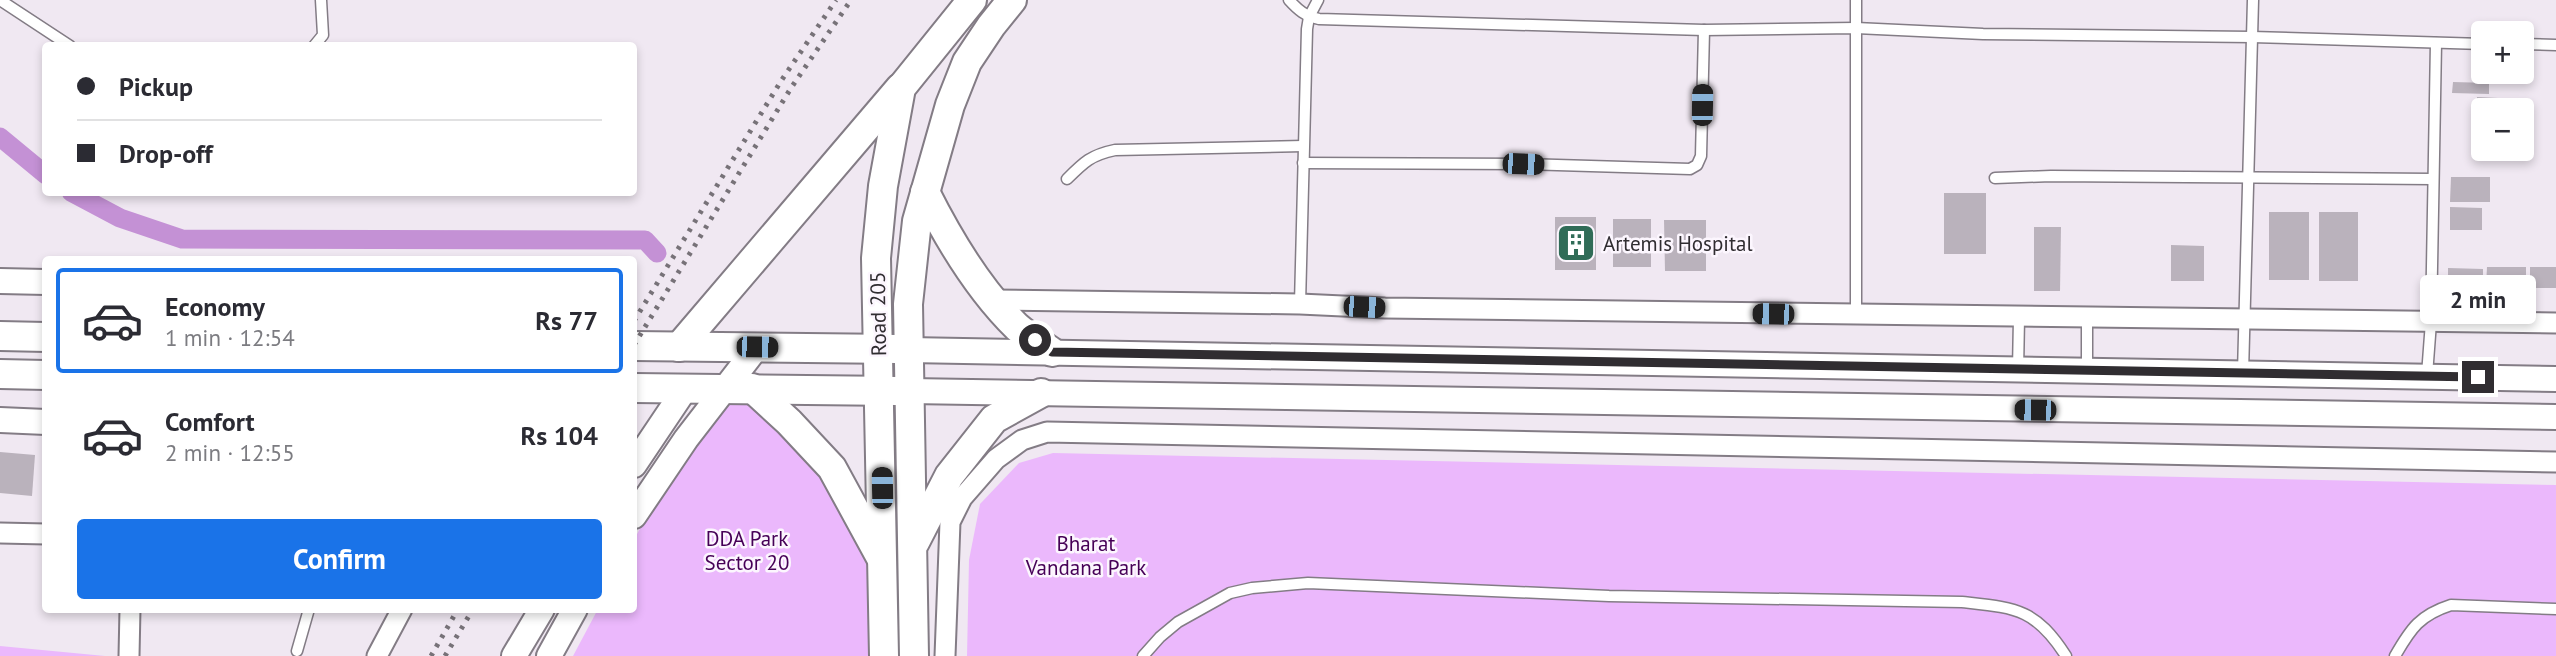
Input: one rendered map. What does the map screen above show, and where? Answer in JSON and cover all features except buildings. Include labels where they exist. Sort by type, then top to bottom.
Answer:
[{"type":"main road","name":"Road 205","points":[[884,656],[876,258],[883,186],[901,88],[972,0]]},
{"type":"main road","name":"Road 205","points":[[914,656],[908,304],[917,221],[950,105],[967,62],[1012,0]]},
{"type":"main road","points":[[679,347],[901,88]]},
{"type":"main road","points":[[925,192],[946,233],[993,300],[1018,328],[1052,352]]},
{"type":"main road","points":[[0,336],[42,337]]},
{"type":"main road","points":[[637,346],[909,350]]},
{"type":"main road","points":[[0,374],[42,375]]},
{"type":"main road","points":[[637,388],[910,391]]},
{"type":"main road","points":[[740,388],[789,422],[832,468],[884,561]]},
{"type":"main road","points":[[913,545],[949,476],[994,419],[1041,393]]},
{"type":"street","points":[[0,281],[42,282]]},
{"type":"street","points":[[993,300],[1300,304],[1385,309],[2556,323]]},
{"type":"street","points":[[637,512],[686,439],[740,388],[757,347]]},
{"type":"street","points":[[909,350],[2556,379]]},
{"type":"street","points":[[637,455],[644,433],[685,389]]},
{"type":"street","points":[[910,391],[2556,417]]},
{"type":"street","points":[[0,421],[42,422]]},
{"type":"street","points":[[945,656],[950,522],[962,498],[996,459],[1022,440],[1047,432],[2556,462]]},
{"type":"street","points":[[644,433],[686,439]]},
{"type":"street","points":[[0,533],[42,534]]},
{"type":"street","points":[[130,613],[130,656]]},
{"type":"street","points":[[377,656],[400,613]]},
{"type":"street","points":[[514,656],[540,613]]},
{"type":"street","points":[[549,656],[573,613]]},
{"type":"lane","points":[[0,0],[64,42]]},
{"type":"lane","points":[[317,42],[323,35],[321,0]]},
{"type":"lane","points":[[1289,0],[1309,17],[1704,30],[1856,28],[1983,34],[2252,37],[2471,44]]},
{"type":"lane","points":[[1300,304],[1309,17],[1318,0]]},
{"type":"lane","points":[[1856,0],[1856,315]]},
{"type":"lane","points":[[2243,374],[2252,0]]},
{"type":"lane","points":[[1303,163],[1523,164],[1690,169],[1697,164],[1701,156],[1704,30]]},
{"type":"lane","points":[[2427,376],[2431,322],[2436,43]]},
{"type":"lane","points":[[2534,44],[2556,45]]},
{"type":"lane","points":[[1067,178],[1086,160],[1115,150],[1303,146]]},
{"type":"lane","points":[[1996,178],[2051,176],[2432,179]]},
{"type":"lane","points":[[2018,370],[2019,318]]},
{"type":"lane","points":[[2087,318],[2087,371]]},
{"type":"lane","points":[[1143,656],[1178,622],[1230,593],[1252,588],[1308,583],[1609,596],[1962,602],[2006,607],[2031,616],[2051,633],[2066,656]]},
{"type":"lane","points":[[2395,656],[2418,621],[2435,610],[2452,605],[2556,609]]},
{"type":"lane","points":[[297,651],[308,613]]},
{"type":"green space","name":"DDA Park Sector 20","points":[[727,388],[789,422],[884,561],[880,656],[573,656],[596,613],[637,613],[637,534],[686,439]]},
{"type":"green space","name":"Bharat Vandana Park","points":[[1053,453],[2556,485],[2556,656],[967,656],[969,560],[980,504],[1019,463]]},
{"type":"green space","points":[[0,646],[105,656],[0,656]]},
{"type":"waterway","points":[[0,137],[42,172]]},
{"type":"waterway","points":[[79,196],[120,218],[182,239],[645,240],[657,253]]},
{"type":"railway","points":[[637,316],[781,81],[836,0]]},
{"type":"railway","points":[[637,340],[791,88],[851,0]]},
{"type":"railway","points":[[431,656],[456,613]]},
{"type":"railway","points":[[445,656],[471,613]]},
{"type":"place","name":"Artemis Hospital","points":[[1576,243]]},
{"type":"route","points":[[1035,340],[1052,352],[2478,377]]}]
